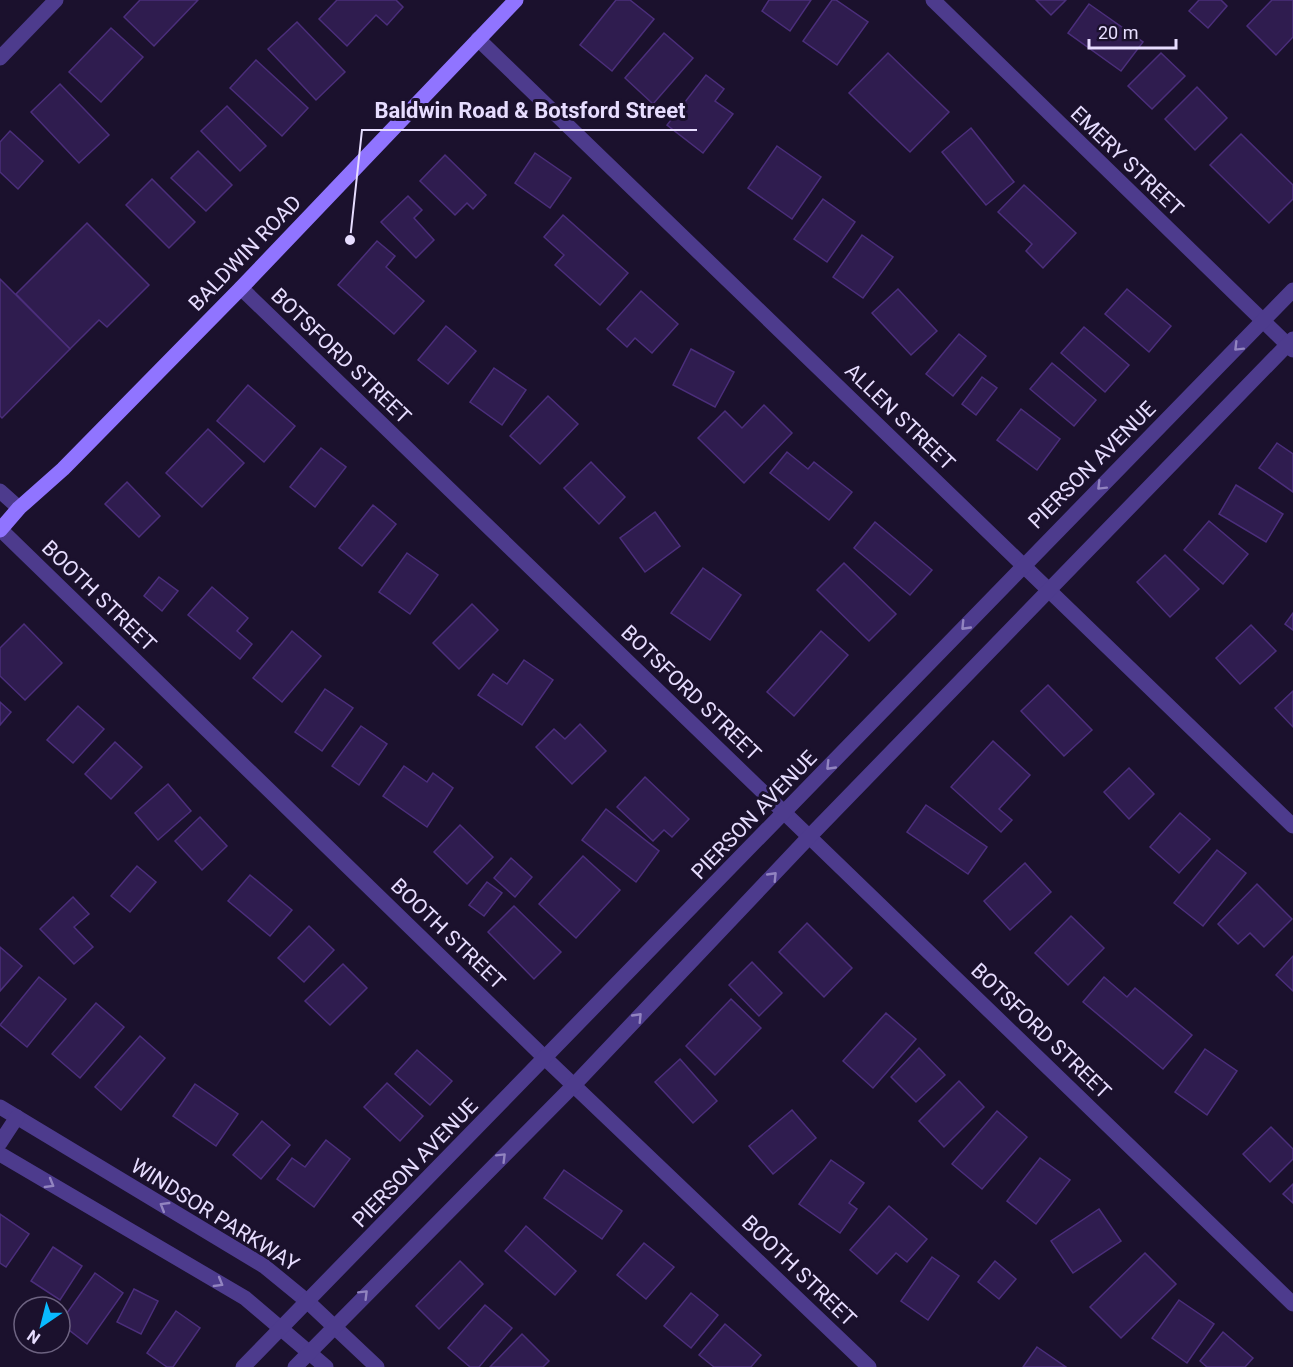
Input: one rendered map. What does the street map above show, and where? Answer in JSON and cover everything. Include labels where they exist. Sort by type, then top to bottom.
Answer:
[{"type":"main road","name":"BALDWIN ROAD","points":[[0,530],[19,508],[63,468],[241,288],[516,0]]},
{"type":"street","points":[[0,58],[56,0]]},
{"type":"street","name":"EMERY STREET","points":[[933,0],[1262,322],[1291,345]]},
{"type":"street","name":"ALLEN STREET","points":[[478,39],[1293,826]]},
{"type":"street","name":"BOTSFORD STREET","points":[[241,288],[1293,1304]]},
{"type":"street","name":"PIERSON AVENUE","points":[[243,1367],[546,1059],[1293,290]]},
{"type":"street","points":[[295,1367],[333,1325],[574,1085],[810,837],[1291,345]]},
{"type":"street","points":[[0,491],[19,508]]},
{"type":"street","name":"BOOTH STREET","points":[[0,530],[546,1059],[869,1367]]},
{"type":"street","name":"WINDSOR PARKWAY","points":[[0,1107],[264,1266],[308,1302],[377,1367]]},
{"type":"street","points":[[0,1143],[17,1118]]},
{"type":"street","points":[[0,1154],[245,1298],[310,1351],[326,1367]]},
{"type":"building","points":[[140,0],[198,0],[154,46],[124,17]]},
{"type":"building","points":[[337,0],[396,0],[403,7],[387,25],[376,15],[347,46],[319,19]]},
{"type":"building","points":[[616,0],[630,0],[654,19],[612,71],[580,45]]},
{"type":"building","points":[[769,0],[811,0],[790,31],[762,11]]},
{"type":"building","points":[[832,0],[836,0],[868,22],[837,65],[803,41]]},
{"type":"building","points":[[1036,0],[1066,0],[1051,15]]},
{"type":"building","points":[[1199,0],[1221,0],[1227,6],[1208,28],[1189,11]]},
{"type":"building","points":[[1272,0],[1293,0],[1293,37],[1276,55],[1247,26]]},
{"type":"building","points":[[1089,4],[1143,42],[1121,71],[1068,33]]},
{"type":"building","points":[[297,22],[345,72],[316,100],[268,49]]},
{"type":"building","points":[[111,28],[143,57],[101,102],[69,72]]},
{"type":"building","points":[[664,33],[693,58],[653,104],[625,78]]},
{"type":"building","points":[[888,53],[949,112],[910,152],[849,93]]},
{"type":"building","points":[[1161,53],[1185,76],[1152,109],[1128,86]]},
{"type":"building","points":[[256,60],[308,108],[282,136],[230,88]]},
{"type":"building","points":[[706,75],[724,89],[715,101],[733,114],[703,153],[667,125]]},
{"type":"building","points":[[60,84],[109,135],[79,163],[31,112]]},
{"type":"building","points":[[1197,87],[1227,118],[1195,150],[1165,119]]},
{"type":"building","points":[[227,106],[266,146],[240,171],[201,131]]},
{"type":"building","points":[[971,128],[1014,182],[986,205],[942,152]]},
{"type":"building","points":[[10,131],[43,161],[18,189],[0,172],[0,142]]},
{"type":"building","points":[[1241,134],[1293,185],[1293,199],[1269,223],[1210,165]]},
{"type":"building","points":[[777,146],[821,177],[792,219],[748,188]]},
{"type":"building","points":[[198,151],[232,185],[206,211],[171,178]]},
{"type":"building","points":[[535,153],[571,178],[550,208],[515,183]]},
{"type":"building","points":[[445,155],[486,195],[473,209],[467,203],[455,215],[420,181]]},
{"type":"building","points":[[152,179],[195,222],[169,248],[126,205]]},
{"type":"building","points":[[1024,185],[1076,233],[1043,268],[1026,251],[1032,244],[998,212]]},
{"type":"building","points":[[408,196],[422,210],[414,218],[434,240],[416,258],[381,222]]},
{"type":"building","points":[[823,199],[855,222],[827,262],[794,239]]},
{"type":"building","points":[[563,215],[628,273],[600,305],[555,265],[564,255],[544,237]]},
{"type":"building","points":[[87,223],[149,285],[107,327],[99,320],[70,349],[16,294]]},
{"type":"building","points":[[862,235],[893,257],[863,298],[833,277]]},
{"type":"building","points":[[377,241],[395,256],[386,267],[424,301],[394,334],[338,285]]},
{"type":"building","points":[[0,279],[70,349],[2,418],[0,416]]},
{"type":"building","points":[[898,289],[937,331],[911,355],[872,313]]},
{"type":"building","points":[[1127,289],[1171,326],[1149,352],[1105,314]]},
{"type":"building","points":[[641,291],[678,324],[652,353],[635,338],[627,347],[607,329]]},
{"type":"building","points":[[446,326],[476,351],[448,384],[418,360]]},
{"type":"building","points":[[1084,327],[1129,365],[1105,392],[1061,353]]},
{"type":"building","points":[[959,334],[986,356],[953,396],[926,374]]},
{"type":"building","points":[[691,349],[734,372],[715,407],[673,385]]},
{"type":"building","points":[[1052,363],[1096,400],[1074,426],[1030,389]]},
{"type":"building","points":[[494,368],[526,390],[502,425],[470,402]]},
{"type":"building","points":[[982,377],[997,388],[976,415],[962,404]]},
{"type":"building","points":[[248,385],[295,426],[264,462],[217,421]]},
{"type":"building","points":[[548,396],[578,424],[540,464],[510,436]]},
{"type":"building","points":[[764,405],[792,433],[744,483],[698,438],[725,411],[742,428]]},
{"type":"building","points":[[1021,409],[1060,439],[1037,470],[997,440]]},
{"type":"building","points":[[208,429],[244,463],[202,507],[166,473]]},
{"type":"building","points":[[1277,443],[1293,454],[1293,492],[1259,468]]},
{"type":"building","points":[[321,448],[346,467],[315,507],[290,487]]},
{"type":"building","points":[[787,452],[808,469],[814,462],[852,492],[829,520],[770,473]]},
{"type":"building","points":[[591,462],[625,497],[599,524],[564,488]]},
{"type":"building","points":[[127,482],[160,516],[139,537],[105,504]]},
{"type":"building","points":[[1236,485],[1283,514],[1266,542],[1219,514]]},
{"type":"building","points":[[373,505],[396,524],[362,566],[339,548]]},
{"type":"building","points":[[655,512],[680,546],[645,572],[620,538]]},
{"type":"building","points":[[1209,521],[1248,554],[1223,584],[1184,550]]},
{"type":"building","points":[[875,522],[932,570],[910,595],[854,548]]},
{"type":"building","points":[[407,553],[438,575],[410,614],[379,592]]},
{"type":"building","points":[[1165,555],[1199,589],[1170,617],[1137,582]]},
{"type":"building","points":[[844,563],[896,614],[869,641],[817,590]]},
{"type":"building","points":[[703,568],[741,595],[710,640],[671,613]]},
{"type":"building","points":[[159,577],[178,591],[162,611],[144,596]]},
{"type":"building","points":[[212,587],[248,618],[237,631],[252,644],[240,659],[188,615]]},
{"type":"building","points":[[472,604],[498,630],[459,669],[433,643]]},
{"type":"building","points":[[1293,613],[1293,630],[1285,624]]},
{"type":"building","points":[[24,624],[62,663],[25,700],[0,676],[0,648]]},
{"type":"building","points":[[1251,625],[1276,651],[1240,684],[1216,658]]},
{"type":"building","points":[[292,631],[321,656],[282,702],[253,678]]},
{"type":"building","points":[[821,631],[848,655],[794,716],[767,692]]},
{"type":"building","points":[[524,660],[553,680],[522,725],[478,695],[493,674],[507,684]]},
{"type":"building","points":[[1048,685],[1092,730],[1064,756],[1021,711]]},
{"type":"building","points":[[325,689],[353,708],[322,751],[295,732]]},
{"type":"building","points":[[1293,691],[1293,727],[1275,708]]},
{"type":"building","points":[[0,702],[11,712],[0,725]]},
{"type":"building","points":[[78,706],[104,729],[73,763],[47,740]]},
{"type":"building","points":[[580,724],[606,751],[572,784],[536,747],[554,729],[565,739]]},
{"type":"building","points":[[361,726],[387,744],[359,785],[332,766]]},
{"type":"building","points":[[993,741],[1030,775],[999,809],[1012,820],[1001,832],[951,787]]},
{"type":"building","points":[[115,742],[142,767],[111,799],[85,774]]},
{"type":"building","points":[[404,766],[427,782],[433,773],[453,788],[427,827],[383,796]]},
{"type":"building","points":[[1129,768],[1154,794],[1129,819],[1104,792]]},
{"type":"building","points":[[645,777],[689,819],[672,837],[664,830],[653,841],[617,807]]},
{"type":"building","points":[[168,784],[191,811],[158,840],[135,813]]},
{"type":"building","points":[[926,805],[987,847],[968,874],[907,832]]},
{"type":"building","points":[[606,809],[659,851],[636,882],[582,840]]},
{"type":"building","points":[[1180,813],[1210,839],[1179,873],[1150,847]]},
{"type":"building","points":[[200,817],[227,846],[202,870],[175,841]]},
{"type":"building","points":[[460,825],[493,857],[467,884],[434,852]]},
{"type":"building","points":[[1217,850],[1246,873],[1203,926],[1174,903]]},
{"type":"building","points":[[583,856],[620,890],[576,938],[539,904]]},
{"type":"building","points":[[511,858],[532,877],[515,897],[494,878]]},
{"type":"building","points":[[1025,863],[1051,892],[1010,930],[984,901]]},
{"type":"building","points":[[137,866],[156,882],[130,912],[111,896]]},
{"type":"building","points":[[250,875],[292,910],[270,936],[228,901]]},
{"type":"building","points":[[487,882],[502,893],[484,916],[469,905]]},
{"type":"building","points":[[1257,884],[1292,919],[1264,947],[1250,933],[1238,944],[1218,924]]},
{"type":"building","points":[[73,897],[89,914],[74,927],[93,947],[74,964],[40,929]]},
{"type":"building","points":[[514,906],[561,952],[534,979],[488,932]]},
{"type":"building","points":[[1071,916],[1104,948],[1068,985],[1035,953]]},
{"type":"building","points":[[807,923],[852,968],[824,997],[779,952]]},
{"type":"building","points":[[309,926],[334,950],[304,982],[278,958]]},
{"type":"building","points":[[0,947],[22,966],[0,991]]},
{"type":"building","points":[[1293,956],[1293,991],[1276,975]]},
{"type":"building","points":[[752,962],[782,993],[759,1016],[729,985]]},
{"type":"building","points":[[343,964],[367,988],[330,1025],[305,1001]]},
{"type":"building","points":[[39,977],[66,999],[27,1047],[0,1025]]},
{"type":"building","points":[[1104,977],[1127,997],[1135,988],[1192,1035],[1163,1069],[1083,1002]]},
{"type":"building","points":[[731,999],[761,1028],[715,1075],[686,1046]]},
{"type":"building","points":[[96,1003],[124,1027],[80,1078],[52,1054]]},
{"type":"building","points":[[886,1013],[916,1039],[873,1088],[843,1061]]},
{"type":"building","points":[[140,1036],[165,1058],[121,1110],[95,1087]]},
{"type":"building","points":[[919,1048],[945,1075],[916,1102],[891,1077]]},
{"type":"building","points":[[1205,1049],[1237,1071],[1207,1115],[1175,1092]]},
{"type":"building","points":[[417,1050],[452,1081],[430,1105],[395,1074]]},
{"type":"building","points":[[680,1059],[717,1101],[693,1123],[655,1082]]},
{"type":"building","points":[[959,1081],[984,1107],[944,1147],[919,1121]]},
{"type":"building","points":[[387,1083],[423,1116],[400,1141],[364,1107]]},
{"type":"building","points":[[195,1084],[238,1114],[216,1146],[173,1116]]},
{"type":"building","points":[[792,1110],[816,1138],[773,1174],[749,1146]]},
{"type":"building","points":[[997,1111],[1027,1137],[982,1189],[952,1164]]},
{"type":"building","points":[[262,1121],[290,1145],[261,1179],[233,1155]]},
{"type":"building","points":[[1271,1127],[1293,1149],[1293,1159],[1270,1182],[1243,1154]]},
{"type":"building","points":[[326,1140],[350,1159],[314,1207],[277,1179],[292,1158],[305,1167]]},
{"type":"building","points":[[1040,1158],[1070,1180],[1036,1224],[1007,1201]]},
{"type":"building","points":[[831,1160],[864,1183],[849,1203],[857,1209],[840,1233],[799,1204]]},
{"type":"building","points":[[564,1170],[622,1211],[602,1239],[544,1198]]},
{"type":"building","points":[[1293,1184],[1293,1203],[1283,1194]]},
{"type":"building","points":[[889,1206],[927,1239],[907,1262],[896,1253],[877,1274],[850,1250]]},
{"type":"building","points":[[1099,1209],[1121,1241],[1073,1273],[1051,1241]]},
{"type":"building","points":[[0,1214],[29,1234],[6,1267],[0,1263]]},
{"type":"building","points":[[526,1226],[576,1271],[555,1295],[505,1251]]},
{"type":"building","points":[[644,1243],[674,1267],[646,1299],[617,1275]]},
{"type":"building","points":[[53,1247],[82,1266],[63,1295],[52,1295],[31,1281]]},
{"type":"building","points":[[1145,1253],[1176,1284],[1121,1338],[1090,1307]]},
{"type":"building","points":[[932,1257],[959,1276],[928,1320],[901,1301]]},
{"type":"building","points":[[460,1261],[483,1284],[439,1329],[416,1306]]},
{"type":"building","points":[[995,1261],[1016,1279],[999,1299],[978,1282]]},
{"type":"building","points":[[95,1273],[123,1293],[87,1344],[72,1332],[72,1306]]},
{"type":"building","points":[[134,1289],[158,1301],[141,1334],[117,1322]]},
{"type":"building","points":[[691,1293],[718,1315],[691,1348],[664,1326]]},
{"type":"building","points":[[1179,1300],[1214,1324],[1187,1363],[1152,1338]]},
{"type":"building","points":[[485,1305],[512,1328],[479,1367],[470,1367],[448,1348]]},
{"type":"building","points":[[176,1311],[200,1328],[173,1367],[167,1367],[147,1353]]},
{"type":"building","points":[[725,1324],[761,1355],[751,1367],[714,1367],[699,1355]]},
{"type":"building","points":[[1223,1332],[1253,1358],[1245,1367],[1207,1367],[1200,1361]]},
{"type":"building","points":[[522,1334],[549,1361],[543,1367],[490,1367]]},
{"type":"building","points":[[1037,1347],[1066,1367],[1023,1367]]},
{"type":"place","name":"Baldwin Road & Botsford Street","points":[[350,240]]}]
